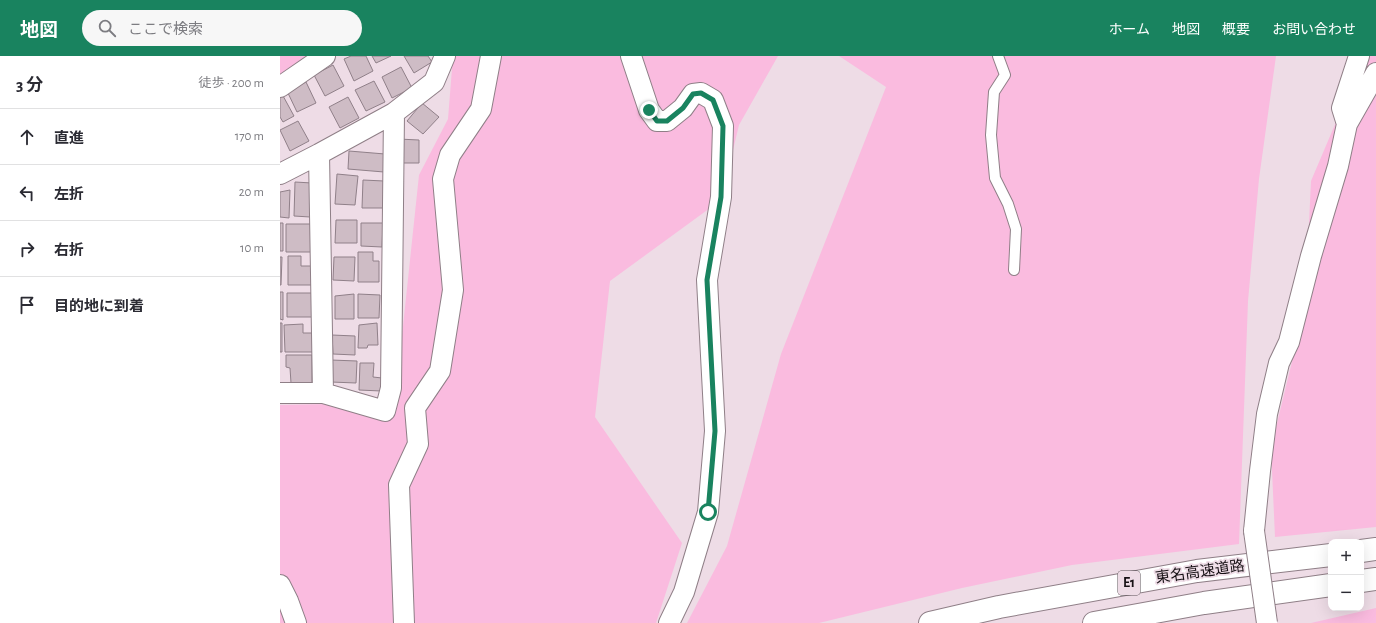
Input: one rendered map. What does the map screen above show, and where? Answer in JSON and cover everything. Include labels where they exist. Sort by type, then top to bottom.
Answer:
[{"type":"highway","points":[[1364,551],[1376,549]]},
{"type":"highway","name":"東名高速道路","points":[[930,623],[999,607],[1197,571],[1328,555]]},
{"type":"highway","points":[[1364,581],[1376,579]]},
{"type":"highway","name":"東名高速道路","points":[[1094,623],[1204,603],[1328,585]]},
{"type":"street","points":[[280,87],[325,56]]},
{"type":"street","points":[[280,174],[394,113],[434,82],[445,56]]},
{"type":"street","points":[[404,623],[399,485],[418,444],[415,408],[440,371],[453,290],[443,179],[450,155],[481,110],[491,56]]},
{"type":"street","points":[[631,56],[649,110],[657,121],[667,121],[683,108],[693,94],[701,93],[713,100],[723,126],[721,197],[707,280],[715,431],[708,512],[684,592],[669,623]]},
{"type":"street","points":[[1347,124],[1342,108],[1359,56]]},
{"type":"street","points":[[1267,623],[1254,531],[1267,414],[1279,363],[1289,342],[1311,256],[1338,166],[1347,124],[1376,74]]},
{"type":"street","points":[[280,393],[322,393],[385,411],[391,388],[394,113]]},
{"type":"street","points":[[319,154],[322,393]]},
{"type":"street","points":[[280,585],[296,623]]},
{"type":"lane","points":[[998,56],[1005,75],[994,92],[991,135],[992,158],[995,178],[1008,204],[1016,229],[1014,270]]},
{"type":"shaded area","points":[[280,56],[310,56],[280,79]]},
{"type":"shaded area","points":[[453,56],[778,56],[739,125],[721,200],[610,281],[595,417],[682,543],[656,623],[280,623],[280,405],[332,404],[388,420],[397,383],[419,175],[448,119]]},
{"type":"shaded area","points":[[839,56],[1276,56],[1259,179],[1248,301],[1239,544],[1072,565],[962,588],[819,623],[687,623],[727,546],[781,354],[886,87]]},
{"type":"shaded area","points":[[1364,56],[1376,56],[1376,527],[1275,537],[1271,448],[1297,341],[1308,244],[1311,181]]},
{"type":"shaded area","points":[[1376,608],[1376,623],[1311,623],[1364,611]]},
{"type":"building","points":[[351,56],[366,56],[373,71],[354,81],[344,59]]},
{"type":"building","points":[[372,56],[391,56],[376,63]]},
{"type":"building","points":[[404,56],[428,56],[432,62],[414,73]]},
{"type":"building","points":[[333,65],[344,86],[325,96],[314,75]]},
{"type":"building","points":[[401,67],[412,88],[392,98],[382,77]]},
{"type":"building","points":[[374,81],[385,102],[366,111],[355,90]]},
{"type":"building","points":[[306,82],[316,103],[297,112],[287,91]]},
{"type":"building","points":[[282,94],[294,116],[283,122],[280,117],[280,95]]},
{"type":"building","points":[[348,97],[359,118],[340,128],[329,107]]},
{"type":"building","points":[[422,103],[439,117],[423,134],[407,121]]},
{"type":"building","points":[[298,121],[309,141],[290,151],[280,130]]},
{"type":"building","points":[[398,139],[419,140],[419,163],[397,163]]},
{"type":"building","points":[[349,151],[385,154],[384,172],[348,169]]},
{"type":"building","points":[[337,174],[358,176],[355,205],[335,204]]},
{"type":"building","points":[[363,180],[384,181],[383,208],[362,208]]},
{"type":"building","points":[[295,182],[312,183],[310,217],[294,216]]},
{"type":"building","points":[[290,190],[289,218],[280,217],[280,192]]},
{"type":"building","points":[[336,220],[357,220],[357,243],[335,243]]},
{"type":"building","points":[[280,223],[283,223],[283,251],[280,251]]},
{"type":"building","points":[[361,223],[383,223],[382,247],[361,246]]},
{"type":"building","points":[[286,224],[312,224],[312,252],[286,252]]},
{"type":"building","points":[[358,252],[373,252],[373,261],[379,261],[379,282],[358,282]]},
{"type":"building","points":[[288,256],[301,256],[301,266],[313,266],[313,285],[288,285]]},
{"type":"building","points":[[280,257],[282,257],[281,285],[280,285]]},
{"type":"building","points":[[334,257],[355,257],[354,281],[333,280]]},
{"type":"building","points":[[280,292],[283,292],[283,320],[280,319]]},
{"type":"building","points":[[287,293],[313,293],[313,317],[287,317]]},
{"type":"building","points":[[354,294],[354,319],[335,319],[335,296]]},
{"type":"building","points":[[358,294],[380,295],[379,318],[358,318]]},
{"type":"building","points":[[280,323],[282,323],[282,352],[280,352]]},
{"type":"building","points":[[377,323],[378,345],[368,345],[367,348],[358,348],[359,325]]},
{"type":"building","points":[[303,324],[303,333],[313,333],[313,352],[285,352],[284,325]]},
{"type":"building","points":[[332,335],[355,336],[355,355],[333,354]]},
{"type":"building","points":[[286,355],[312,355],[312,383],[291,383],[290,368],[286,367]]},
{"type":"building","points":[[331,360],[357,361],[356,383],[331,382]]},
{"type":"building","points":[[360,363],[374,363],[373,377],[382,378],[381,391],[359,390]]},
{"type":"route","points":[[649,110],[657,121],[667,121],[683,108],[693,94],[701,93],[713,100],[723,126],[721,197],[707,280],[715,431],[708,512]]}]
